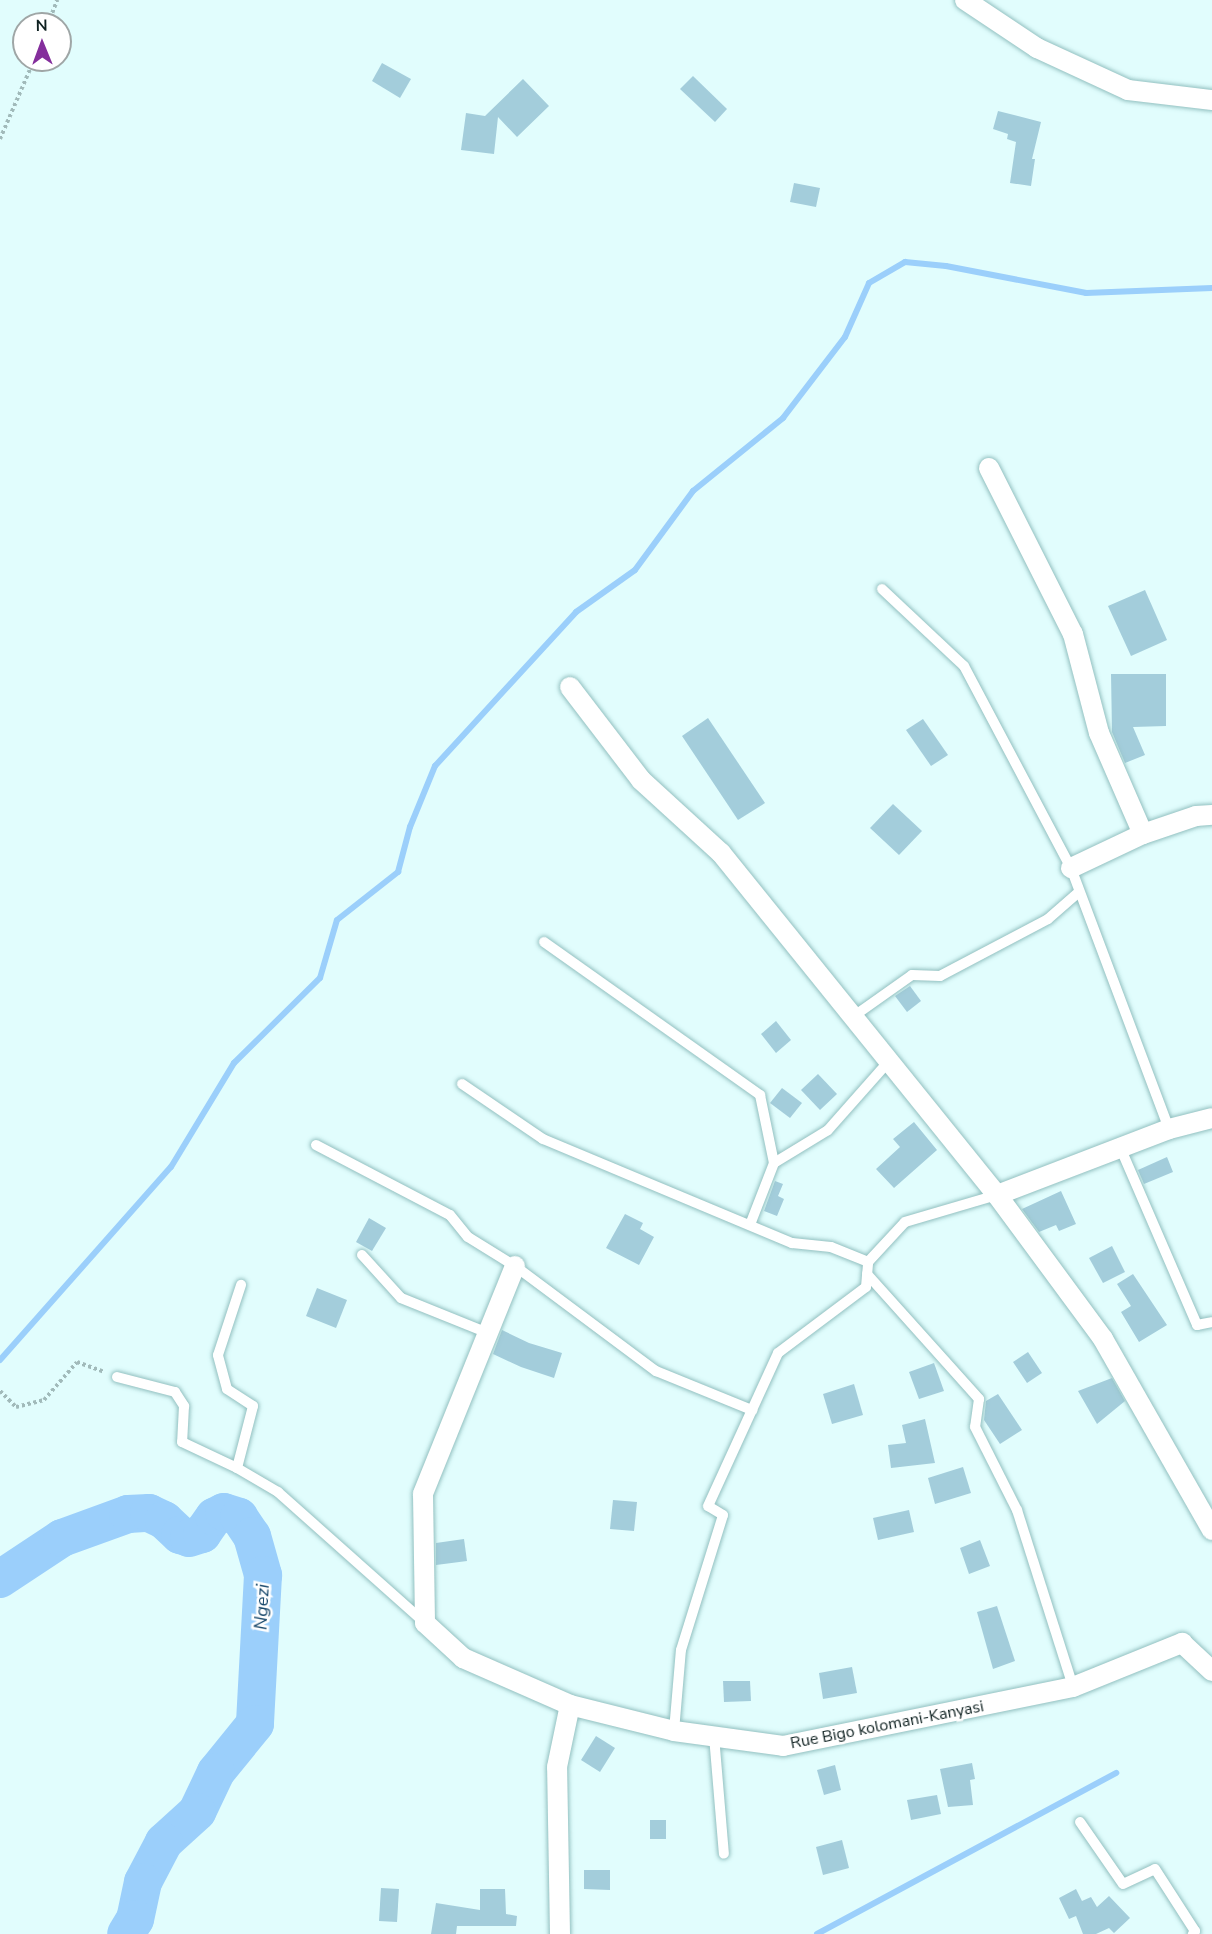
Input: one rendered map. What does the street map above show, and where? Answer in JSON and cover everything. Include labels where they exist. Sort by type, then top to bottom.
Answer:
[{"type":"street","points":[[965,0],[1038,48],[1128,90],[1212,100]]},
{"type":"street","points":[[989,468],[1073,634],[1099,733],[1143,834]]},
{"type":"street","points":[[570,687],[641,780],[721,853],[997,1195],[1103,1339],[1212,1530]]},
{"type":"street","points":[[1071,868],[1143,834],[1196,816],[1212,815]]},
{"type":"street","points":[[997,1195],[1168,1129],[1212,1119]]},
{"type":"street","points":[[425,1623],[423,1494],[515,1266]]},
{"type":"street","name":"Rue Bigo kolomani-Kanyasi","points":[[425,1623],[464,1658],[570,1705],[674,1731],[783,1746],[1073,1687],[1182,1643],[1212,1671]]},
{"type":"street","points":[[560,1934],[557,1767],[570,1705]]},
{"type":"lane","points":[[882,589],[964,666],[1071,868],[1168,1129]]},
{"type":"lane","points":[[854,1016],[912,975],[940,976],[1048,919],[1079,892]]},
{"type":"lane","points":[[544,942],[760,1095],[774,1163],[750,1226]]},
{"type":"lane","points":[[774,1163],[828,1130],[890,1060]]},
{"type":"lane","points":[[462,1084],[543,1139],[792,1243],[831,1247],[868,1262]]},
{"type":"lane","points":[[316,1145],[450,1215],[468,1237],[515,1266],[656,1371],[752,1410]]},
{"type":"lane","points":[[1120,1147],[1197,1325],[1212,1322]]},
{"type":"lane","points":[[674,1731],[681,1650],[723,1515],[708,1506],[778,1353],[866,1287],[868,1262],[905,1222],[997,1195]]},
{"type":"lane","points":[[362,1255],[401,1298],[488,1334]]},
{"type":"lane","points":[[867,1274],[979,1399],[975,1427],[1017,1510],[1073,1687]]},
{"type":"lane","points":[[237,1468],[253,1406],[226,1389],[218,1355],[241,1285]]},
{"type":"lane","points":[[117,1377],[175,1392],[184,1406],[182,1442],[237,1468],[278,1492],[425,1623]]},
{"type":"lane","points":[[714,1736],[724,1854]]},
{"type":"lane","points":[[1080,1822],[1123,1884],[1155,1869],[1194,1932],[1182,1934]]},
{"type":"path","points":[[0,139],[29,72]]},
{"type":"path","points":[[0,1391],[16,1407],[44,1400],[77,1362],[117,1377]]},
{"type":"building","points":[[382,63],[411,79],[400,98],[372,81]]},
{"type":"building","points":[[693,76],[727,109],[715,122],[680,89]]},
{"type":"building","points":[[523,79],[549,106],[517,137],[498,117],[494,154],[461,150],[466,113],[485,116]]},
{"type":"building","points":[[998,111],[1041,122],[1032,159],[1035,159],[1031,186],[1010,183],[1016,142],[1007,139],[1008,134],[993,129]]},
{"type":"building","points":[[794,183],[820,188],[816,207],[790,202]]},
{"type":"building","points":[[1145,590],[1167,640],[1131,656],[1108,606]]},
{"type":"building","points":[[1111,674],[1166,674],[1166,726],[1133,727],[1145,755],[1125,763],[1112,732]]},
{"type":"building","points":[[708,718],[765,803],[738,820],[682,736]]},
{"type":"building","points":[[923,719],[948,755],[931,766],[906,730]]},
{"type":"building","points":[[893,804],[922,831],[899,855],[870,828]]},
{"type":"building","points":[[910,986],[921,1001],[907,1012],[895,996]]},
{"type":"building","points":[[776,1021],[791,1040],[776,1053],[761,1034]]},
{"type":"building","points":[[818,1074],[837,1094],[820,1110],[801,1090]]},
{"type":"building","points":[[782,1088],[802,1103],[790,1118],[770,1103]]},
{"type":"building","points":[[914,1122],[937,1150],[894,1188],[876,1169],[900,1147],[893,1139]]},
{"type":"building","points":[[1167,1157],[1173,1172],[1144,1184],[1138,1170]]},
{"type":"building","points":[[775,1181],[783,1184],[778,1196],[784,1199],[777,1216],[764,1211]]},
{"type":"building","points":[[1061,1191],[1076,1224],[1059,1231],[1056,1225],[1039,1232],[1022,1209]]},
{"type":"building","points":[[625,1214],[643,1223],[640,1229],[654,1237],[639,1265],[606,1248]]},
{"type":"building","points":[[369,1218],[386,1228],[372,1251],[356,1242]]},
{"type":"building","points":[[1112,1246],[1125,1272],[1103,1283],[1089,1258]]},
{"type":"building","points":[[1133,1274],[1167,1325],[1139,1342],[1121,1312],[1131,1306],[1117,1284]]},
{"type":"building","points":[[317,1288],[347,1300],[336,1328],[306,1316]]},
{"type":"building","points":[[502,1330],[529,1343],[562,1353],[554,1378],[521,1367],[493,1354]]},
{"type":"building","points":[[1028,1352],[1042,1373],[1027,1383],[1013,1362]]},
{"type":"building","points":[[934,1363],[944,1391],[919,1399],[909,1372]]},
{"type":"building","points":[[1112,1378],[1125,1401],[1097,1424],[1078,1391]]},
{"type":"building","points":[[854,1384],[863,1415],[832,1424],[823,1394]]},
{"type":"building","points":[[998,1394],[1022,1430],[1000,1444],[984,1420],[986,1401]]},
{"type":"building","points":[[925,1419],[935,1463],[891,1468],[888,1445],[906,1443],[902,1425]]},
{"type":"building","points":[[963,1467],[971,1493],[935,1504],[928,1478]]},
{"type":"building","points":[[613,1500],[637,1502],[634,1531],[610,1529]]},
{"type":"building","points":[[909,1510],[914,1532],[878,1540],[873,1518]]},
{"type":"building","points":[[464,1539],[467,1561],[436,1565],[436,1543]]},
{"type":"building","points":[[980,1540],[990,1566],[969,1574],[960,1548]]},
{"type":"building","points":[[997,1606],[1015,1661],[993,1669],[977,1612]]},
{"type":"building","points":[[852,1667],[857,1693],[823,1699],[819,1673]]},
{"type":"building","points":[[723,1681],[750,1681],[751,1701],[724,1702]]},
{"type":"building","points":[[596,1736],[615,1748],[600,1772],[581,1760]]},
{"type":"building","points":[[972,1763],[975,1779],[970,1780],[973,1805],[948,1807],[940,1769]]},
{"type":"building","points":[[835,1765],[841,1790],[824,1795],[817,1770]]},
{"type":"building","points":[[937,1795],[941,1814],[911,1820],[907,1800]]},
{"type":"building","points":[[650,1820],[666,1820],[666,1839],[650,1839]]},
{"type":"building","points":[[842,1840],[849,1868],[823,1875],[816,1847]]},
{"type":"building","points":[[584,1870],[610,1870],[610,1890],[584,1889]]},
{"type":"building","points":[[381,1888],[399,1889],[397,1922],[379,1921]]},
{"type":"building","points":[[480,1889],[505,1889],[506,1914],[517,1916],[516,1926],[457,1926],[456,1934],[431,1934],[436,1903],[480,1910]]},
{"type":"building","points":[[1076,1889],[1082,1901],[1091,1897],[1097,1907],[1109,1896],[1130,1918],[1114,1933],[1109,1928],[1096,1934],[1083,1934],[1076,1916],[1069,1919],[1059,1898]]},
{"type":"waterway","points":[[0,1360],[171,1167],[234,1063],[320,978],[337,920],[398,872],[410,827],[435,766],[576,612],[635,570],[693,491],[783,418],[845,337],[869,283],[905,262],[946,266],[1086,293],[1212,288]]},
{"type":"waterway","name":"Ngezi","points":[[0,1579],[62,1538],[128,1514],[149,1513],[164,1520],[180,1535],[189,1538],[202,1534],[214,1517],[224,1512],[239,1517],[252,1536],[263,1575],[255,1724],[216,1772],[197,1812],[164,1842],[143,1882],[135,1919],[126,1934]]},
{"type":"waterway","points":[[817,1934],[1116,1773]]}]
